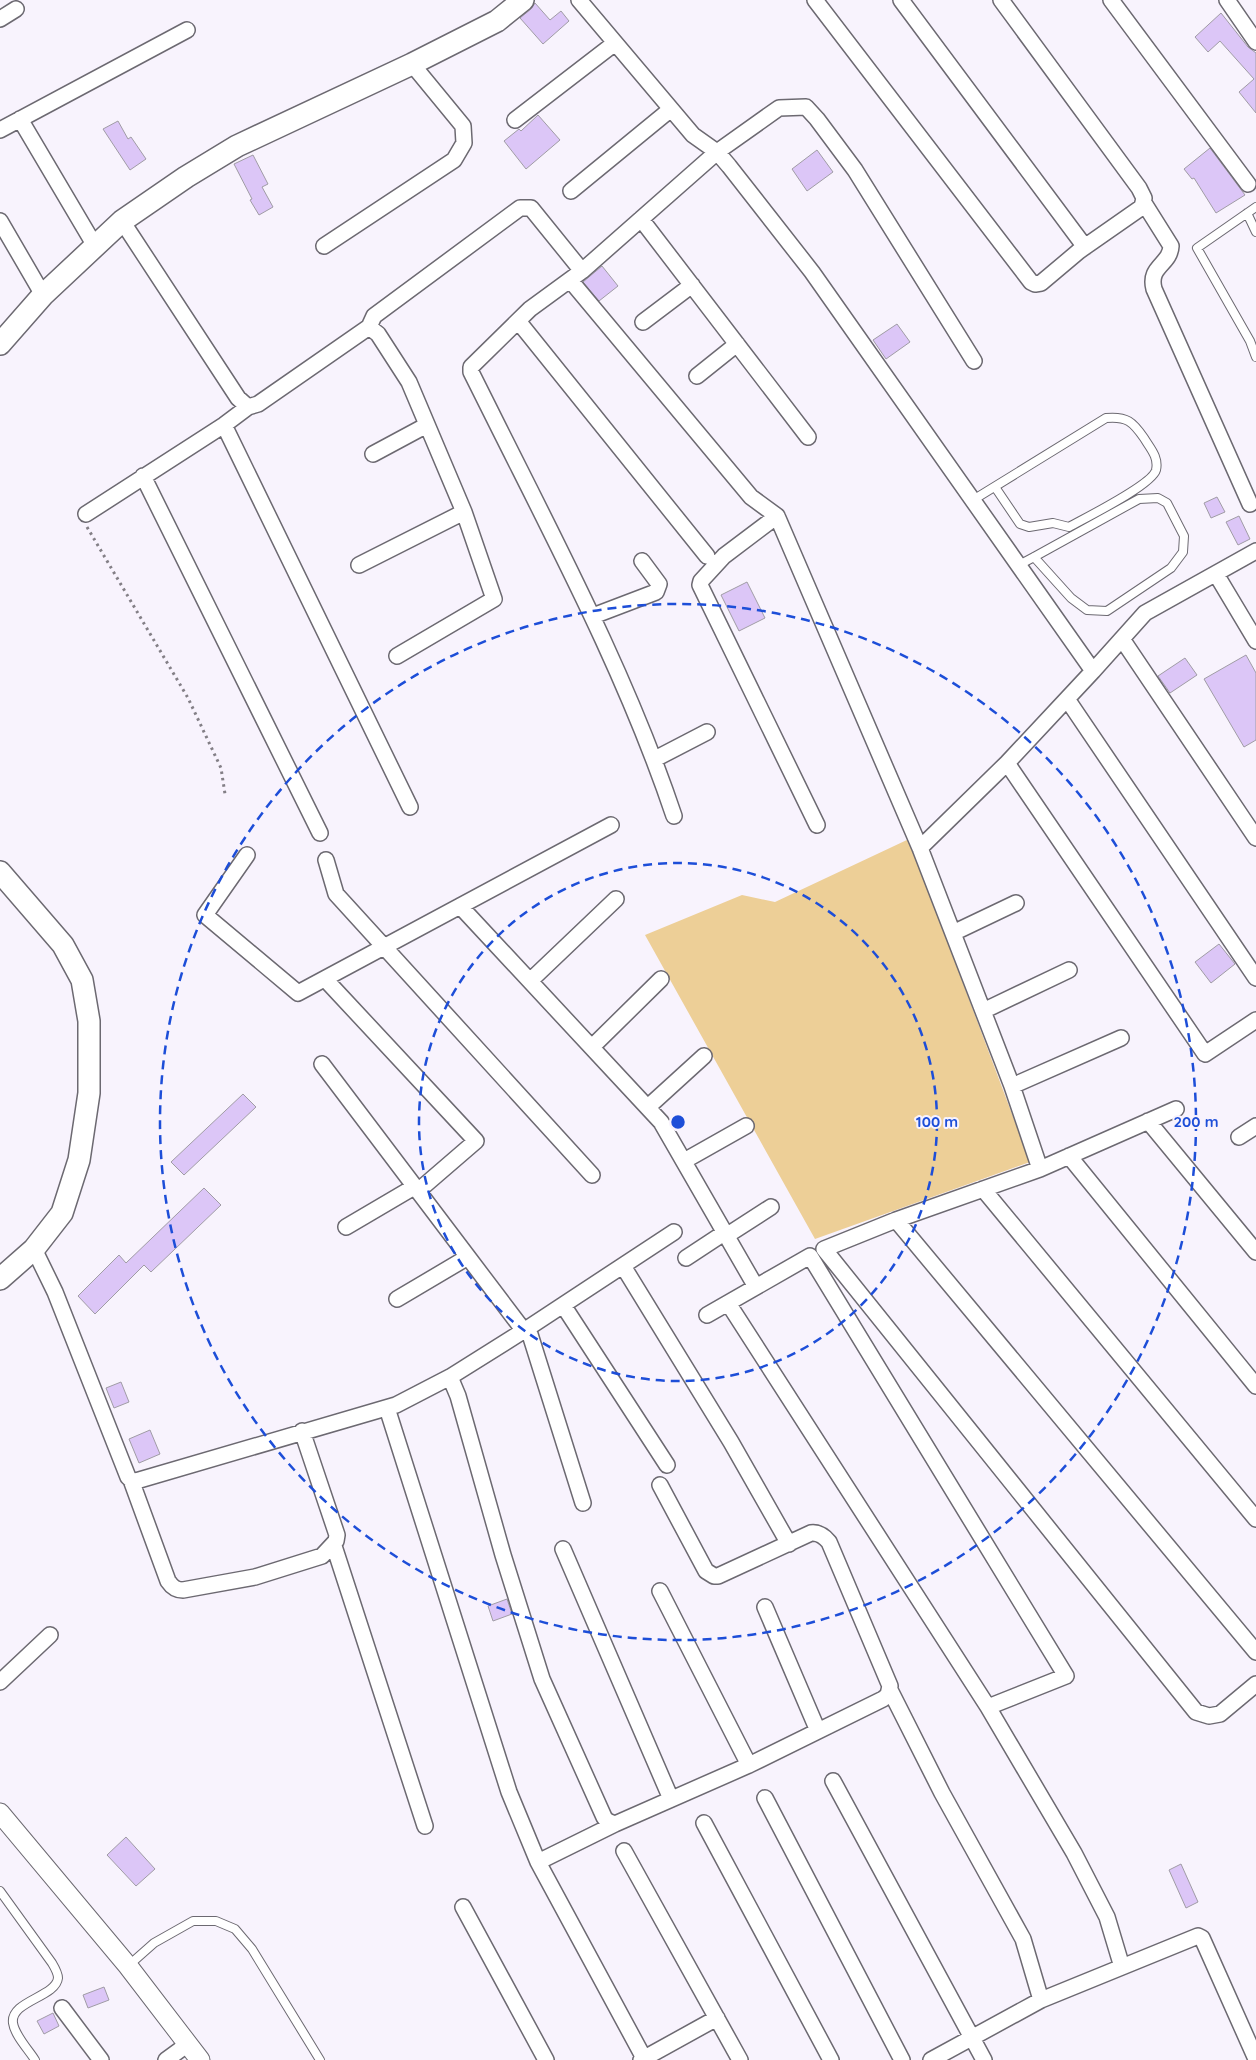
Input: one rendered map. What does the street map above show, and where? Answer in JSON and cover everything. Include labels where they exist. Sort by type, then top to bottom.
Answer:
[{"type":"main road","points":[[0,344],[43,294],[122,221],[186,176],[237,146],[412,64],[497,21],[523,0]]},
{"type":"main road","points":[[0,872],[62,945],[82,980],[90,1021],[89,1093],[79,1160],[62,1212],[34,1249],[0,1280]]},
{"type":"street","points":[[579,0],[693,135],[717,152],[812,272],[1094,671]]},
{"type":"street","points":[[815,0],[1031,282],[1035,284],[1041,283],[1085,247],[1142,207],[1144,203]]},
{"type":"street","points":[[901,0],[1085,247]]},
{"type":"street","points":[[1001,0],[1139,188],[1144,198],[1144,203],[1170,246],[1170,252],[1155,270],[1152,281],[1154,289],[1250,504]]},
{"type":"street","points":[[1111,0],[1248,184]]},
{"type":"street","points":[[1227,0],[1255,37]]},
{"type":"street","points":[[0,19],[16,9]]},
{"type":"street","points":[[0,130],[187,30]]},
{"type":"street","points":[[515,120],[615,43]]},
{"type":"street","points":[[324,246],[454,160],[464,143],[463,126],[412,64]]},
{"type":"street","points":[[674,816],[655,759],[593,616],[471,372],[471,367],[530,309],[576,276],[717,152],[779,108],[806,107],[855,170],[974,361]]},
{"type":"street","points":[[571,191],[671,109]]},
{"type":"street","points":[[20,119],[95,246]]},
{"type":"street","points":[[86,514],[224,425],[248,407],[258,404],[369,327],[374,316],[520,208],[531,208],[576,276],[751,497],[777,516],[920,848],[1012,1086],[1040,1169]]},
{"type":"street","points":[[641,219],[808,437]]},
{"type":"street","points":[[0,221],[43,294]]},
{"type":"street","points":[[122,221],[238,398],[248,407]]},
{"type":"street","points":[[643,322],[692,285]]},
{"type":"street","points":[[518,321],[707,556]]},
{"type":"street","points":[[369,327],[378,334],[409,382],[464,512],[494,599],[397,656]]},
{"type":"street","points":[[697,376],[737,344]]},
{"type":"street","points":[[224,425],[410,808]]},
{"type":"street","points":[[373,454],[427,425]]},
{"type":"street","points":[[143,476],[320,833]]},
{"type":"street","points":[[359,565],[464,512]]},
{"type":"street","points":[[777,516],[724,556],[701,581],[700,585],[817,825]]},
{"type":"street","points":[[920,848],[1007,762],[1094,671],[1145,613],[1256,551]]},
{"type":"street","points":[[593,616],[656,592],[659,584],[642,561]]},
{"type":"street","points":[[1216,574],[1256,641]]},
{"type":"street","points":[[1122,639],[1256,838]]},
{"type":"street","points":[[1067,699],[1256,978]]},
{"type":"street","points":[[655,759],[707,732]]},
{"type":"street","points":[[1007,762],[1205,1054],[1256,1020]]},
{"type":"street","points":[[247,855],[205,915],[298,993],[611,825]]},
{"type":"street","points":[[326,860],[336,894],[592,1175]]},
{"type":"street","points":[[530,981],[616,899]]},
{"type":"street","points":[[953,933],[1016,903]]},
{"type":"street","points":[[460,906],[662,1122],[756,1287]]},
{"type":"street","points":[[983,1011],[1069,970]]},
{"type":"street","points":[[324,979],[476,1141],[416,1189],[346,1227]]},
{"type":"street","points":[[592,1047],[661,979]]},
{"type":"street","points":[[1012,1086],[1121,1038]]},
{"type":"street","points":[[648,1107],[704,1056]]},
{"type":"street","points":[[322,1064],[468,1257],[526,1329],[583,1503]]},
{"type":"street","points":[[1176,1109],[1040,1169],[896,1220],[824,1249],[1196,1712],[1209,1716],[1220,1714],[1256,1684]]},
{"type":"street","points":[[1148,1121],[1256,1252]]},
{"type":"street","points":[[684,1162],[746,1126]]},
{"type":"street","points":[[1239,1137],[1256,1126]]},
{"type":"street","points":[[1069,1156],[1256,1386]]},
{"type":"street","points":[[983,1189],[1256,1519]]},
{"type":"street","points":[[686,1258],[771,1207]]},
{"type":"street","points":[[896,1220],[1256,1652]]},
{"type":"street","points":[[131,1480],[136,1481],[302,1431],[387,1408],[450,1376],[526,1329],[674,1232]]},
{"type":"street","points":[[34,1249],[55,1292],[128,1477],[131,1480],[168,1581],[177,1590],[255,1577],[322,1556],[334,1546]]},
{"type":"street","points":[[707,1315],[810,1256],[1066,1676],[988,1707]]},
{"type":"street","points":[[397,1299],[468,1257]]},
{"type":"street","points":[[623,1266],[731,1442],[789,1544]]},
{"type":"street","points":[[728,1303],[988,1707],[1074,1853],[1107,1917],[1122,1967]]},
{"type":"street","points":[[563,1305],[667,1465]]},
{"type":"street","points":[[450,1376],[458,1396],[503,1555],[542,1680],[604,1817],[607,1821],[615,1824]]},
{"type":"street","points":[[387,1408],[510,1792],[538,1862],[644,2059],[717,2018]]},
{"type":"street","points":[[302,1431],[336,1535],[334,1546],[425,1826]]},
{"type":"street","points":[[660,1486],[709,1574],[718,1576],[815,1532],[829,1542],[890,1686],[890,1690],[942,1793],[1023,1939],[1041,2000]]},
{"type":"street","points":[[563,1549],[671,1800]]},
{"type":"street","points":[[660,1591],[748,1765]]},
{"type":"street","points":[[765,1607],[818,1731]]},
{"type":"street","points":[[0,1682],[50,1635]]},
{"type":"street","points":[[538,1862],[615,1824],[748,1765],[883,1700],[890,1690]]},
{"type":"street","points":[[833,1781],[984,2060]]},
{"type":"street","points":[[766,1798],[902,2060]]},
{"type":"street","points":[[0,1813],[128,1966],[200,2060]]},
{"type":"street","points":[[704,1823],[830,2060]]},
{"type":"street","points":[[624,1851],[740,2060]]},
{"type":"street","points":[[463,1908],[546,2060]]},
{"type":"street","points":[[931,2060],[1041,2000],[1197,1936],[1200,1936],[1256,2059]]},
{"type":"street","points":[[62,2008],[101,2060]]},
{"type":"street","points":[[166,2060],[188,2044]]},
{"type":"lane","points":[[1256,207],[1197,248],[1250,341],[1256,357]]},
{"type":"lane","points":[[1247,213],[1256,232]]},
{"type":"lane","points":[[973,500],[994,487],[1106,418],[1118,417],[1134,423],[1156,457],[1156,471],[1145,484],[1069,527],[1053,523],[1029,527],[1020,524],[994,487]]},
{"type":"lane","points":[[1019,565],[1139,499],[1158,498],[1167,502],[1184,536],[1183,552],[1171,568],[1107,611],[1087,610],[1071,598],[1034,557]]},
{"type":"lane","points":[[0,1891],[52,1963],[57,1974],[58,1981],[54,1987],[23,2006],[15,2014],[13,2022],[15,2029],[36,2060]]},
{"type":"lane","points":[[128,1966],[154,1943],[193,1921],[216,1921],[235,1929],[263,1964],[320,2060]]},
{"type":"path","points":[[86,514],[87,529],[188,698],[221,768],[225,794]]},
{"type":"shaded area","points":[[909,839],[1030,1162],[815,1239],[645,935],[742,895],[775,902]]},
{"type":"building","points":[[535,3],[550,20],[561,11],[569,21],[543,44],[520,18]]},
{"type":"building","points":[[1221,13],[1248,47],[1256,53],[1256,113],[1239,92],[1254,79],[1220,41],[1208,52],[1195,37]]},
{"type":"building","points":[[538,115],[560,140],[526,169],[504,141],[519,129],[521,131]]},
{"type":"building","points":[[118,121],[128,139],[131,137],[146,159],[130,170],[103,129]]},
{"type":"building","points":[[1210,148],[1245,195],[1216,213],[1194,178],[1192,179],[1184,169]]},
{"type":"building","points":[[817,150],[833,172],[807,191],[792,169]]},
{"type":"building","points":[[253,155],[268,184],[262,187],[273,207],[259,215],[234,164]]},
{"type":"building","points":[[602,266],[618,286],[599,301],[583,282]]},
{"type":"building","points":[[897,324],[910,342],[886,359],[873,340]]},
{"type":"building","points":[[1217,497],[1225,512],[1211,518],[1204,503]]},
{"type":"building","points":[[1239,516],[1250,539],[1238,545],[1226,522]]},
{"type":"building","points":[[747,582],[765,618],[739,631],[721,595]]},
{"type":"building","points":[[1246,655],[1256,673],[1256,740],[1244,747],[1204,679]]},
{"type":"building","points":[[1185,658],[1197,675],[1170,693],[1158,676]]},
{"type":"building","points":[[1219,944],[1235,964],[1211,983],[1195,962]]},
{"type":"building","points":[[243,1094],[256,1107],[184,1175],[171,1162]]},
{"type":"building","points":[[204,1188],[221,1205],[151,1272],[144,1265],[95,1314],[78,1296],[119,1255],[126,1263]]},
{"type":"building","points":[[121,1382],[129,1402],[114,1408],[106,1388]]},
{"type":"building","points":[[150,1430],[160,1454],[139,1463],[129,1439]]},
{"type":"building","points":[[507,1599],[512,1614],[493,1621],[488,1606]]},
{"type":"building","points":[[126,1837],[155,1869],[136,1886],[107,1855]]},
{"type":"building","points":[[1181,1864],[1198,1902],[1186,1908],[1169,1870]]},
{"type":"building","points":[[104,1987],[109,2000],[88,2008],[83,1995]]},
{"type":"building","points":[[53,2013],[59,2026],[44,2034],[37,2021]]}]
